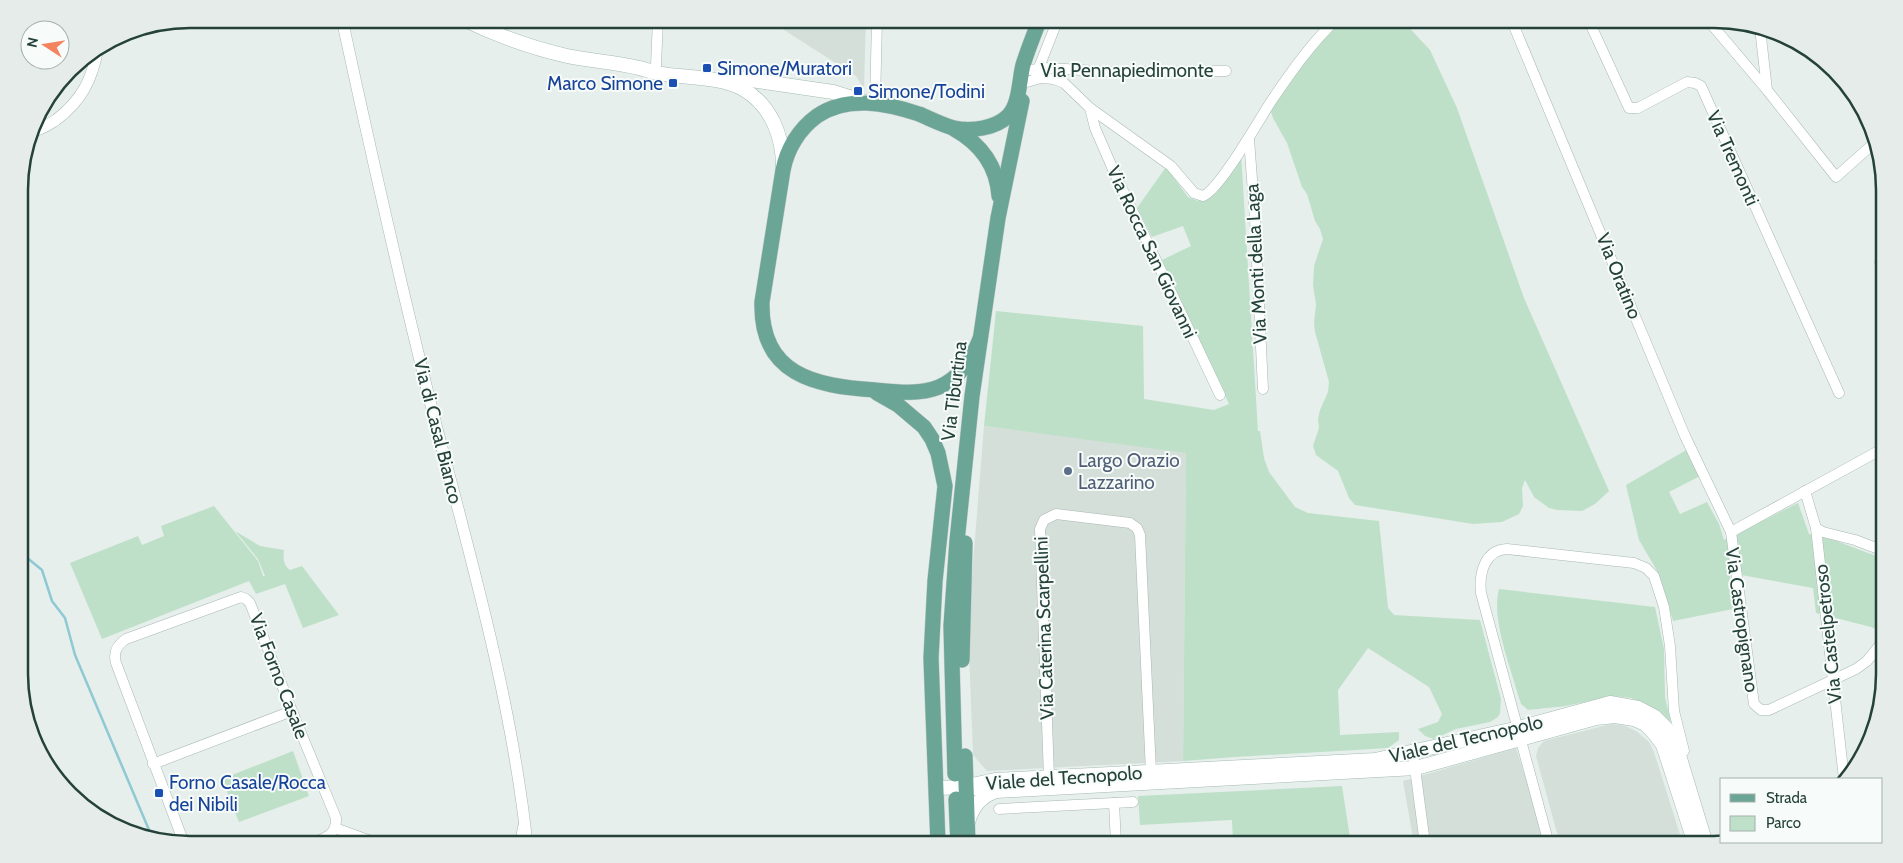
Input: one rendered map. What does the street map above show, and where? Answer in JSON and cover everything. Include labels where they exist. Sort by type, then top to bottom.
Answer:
[{"type":"main road","points":[[484,28],[549,51],[586,60],[639,68],[655,73],[729,84],[748,93],[762,105],[775,125],[782,151],[783,170]]},
{"type":"main road","points":[[639,68],[656,66],[833,92],[870,103],[898,108],[949,126],[969,129],[990,126],[1007,118],[1011,113],[1024,64],[1037,28]]},
{"type":"main road","name":"Via Tiburtina","points":[[955,774],[951,620],[962,497],[980,339],[998,218],[1030,76],[1043,28]]},
{"type":"main road","points":[[870,103],[851,103],[822,112],[811,120],[793,142],[786,156],[762,302],[764,332],[771,348],[791,370],[805,378],[866,390],[916,392],[940,387],[950,381],[969,362],[980,339]]},
{"type":"main road","points":[[949,126],[970,140],[987,158],[999,194],[998,218]]},
{"type":"main road","name":"Via Tiburtina","points":[[866,390],[883,396],[898,405],[924,427],[932,439],[943,470],[945,486],[935,581],[931,658],[938,836]]},
{"type":"main road","points":[[962,497],[966,550],[962,661],[968,835]]},
{"type":"main road","name":"Viale del Tecnopolo","points":[[936,788],[1416,768],[1610,703],[1638,708],[1655,717],[1666,728],[1675,742],[1703,835]]},
{"type":"main road","name":"Viale del Tecnopolo","points":[[1049,783],[1151,772],[1375,760],[1615,716],[1634,719],[1645,724],[1663,744],[1692,835]]},
{"type":"main road","points":[[965,758],[970,768],[978,776],[996,785],[977,803],[968,822]]},
{"type":"main road","points":[[956,800],[958,835]]},
{"type":"street","name":"Via di Casal Bianco","points":[[344,28],[407,312],[490,641],[515,756],[526,836]]},
{"type":"street","points":[[656,66],[658,28]]},
{"type":"street","points":[[870,103],[876,28]]},
{"type":"street","points":[[1054,28],[1030,76],[1059,80],[1090,108],[1171,166],[1194,193],[1201,196],[1211,192],[1249,139],[1272,100],[1314,43],[1328,28]]},
{"type":"street","name":"Via Oratino","points":[[1515,28],[1685,436],[1731,532]]},
{"type":"street","name":"Via Tremonti","points":[[1592,28],[1629,108],[1638,108],[1687,82],[1695,82],[1701,86],[1839,392]]},
{"type":"street","points":[[1715,28],[1836,177],[1870,147]]},
{"type":"street","points":[[1761,35],[1767,90]]},
{"type":"street","points":[[39,129],[64,113],[80,98],[90,78],[95,58]]},
{"type":"street","name":"Via Pennapiedimonte","points":[[1030,76],[1059,69],[1113,72],[1226,70]]},
{"type":"street","name":"Via Rocca San Giovanni","points":[[1090,108],[1095,128],[1115,174],[1220,395]]},
{"type":"street","name":"Via Monti della Laga","points":[[1249,139],[1255,219],[1263,389]]},
{"type":"street","points":[[1731,532],[1876,452]]},
{"type":"street","name":"Via Castelpetroso","points":[[1805,491],[1816,528],[1843,771]]},
{"type":"street","name":"Via Caterina Scarpellini","points":[[1050,806],[1040,529],[1044,520],[1056,514],[1130,523],[1140,535],[1151,772]]},
{"type":"street","points":[[1816,528],[1823,532],[1855,540],[1876,548]]},
{"type":"street","name":"Via Castropignano","points":[[1731,532],[1754,704],[1759,709],[1769,710],[1833,681],[1862,666],[1876,649]]},
{"type":"street","points":[[1547,835],[1481,593],[1482,575],[1489,556],[1500,549],[1634,563],[1646,568],[1654,576],[1664,607],[1670,646],[1674,712],[1692,777],[1692,799]]},
{"type":"street","name":"Via Forno Casale","points":[[181,835],[115,658],[118,645],[136,635],[237,598],[246,599],[250,603],[292,711],[336,815],[335,828]]},
{"type":"street","points":[[153,764],[292,711]]},
{"type":"street","points":[[1413,753],[1424,835]]},
{"type":"street","points":[[999,809],[1133,802]]},
{"type":"street","points":[[1114,803],[1116,835]]},
{"type":"street","points":[[521,836],[524,818]]},
{"type":"street","points":[[329,836],[335,828],[357,836]]},
{"type":"shaded area","points":[[781,28],[866,28],[864,89],[856,76]]},
{"type":"shaded area","points":[[984,426],[1186,452],[1183,761],[987,771],[973,755],[968,626]]},
{"type":"shaded area","points":[[1611,724],[1623,725],[1636,731],[1649,742],[1654,752],[1680,835],[1558,835],[1536,756],[1538,748],[1544,741]]},
{"type":"shaded area","points":[[1516,748],[1544,835],[1412,835],[1403,781]]},
{"type":"green space","points":[[1330,28],[1409,28],[1430,50],[1457,108],[1524,298],[1609,491],[1595,504],[1582,511],[1549,508],[1534,497],[1525,480],[1522,488],[1523,506],[1519,514],[1502,522],[1473,524],[1355,505],[1349,498],[1338,471],[1316,455],[1313,446],[1319,428],[1320,410],[1328,392],[1329,382],[1314,323],[1316,304],[1313,285],[1314,266],[1323,239],[1287,143],[1270,109],[1324,34]]},
{"type":"green space","points":[[1241,153],[1258,431],[1260,431],[1264,458],[1269,472],[1295,507],[1308,513],[1379,521],[1388,608],[1394,615],[1480,620],[1501,699],[1500,713],[1498,717],[1490,722],[1456,729],[1434,739],[1425,736],[1418,729],[1438,722],[1442,714],[1429,687],[1368,648],[1338,690],[1340,735],[1399,732],[1399,740],[1388,748],[1183,761],[1186,453],[984,426],[996,311],[1143,326],[1144,399],[1214,410],[1229,404],[1162,260],[1191,246],[1183,226],[1152,237],[1137,208],[1166,167],[1188,197],[1198,201]]},
{"type":"green space","points":[[1695,445],[1708,472],[1669,492],[1680,514],[1707,502],[1719,524],[1724,540],[1798,503],[1809,534],[1826,537],[1876,556],[1876,629],[1816,613],[1813,588],[1730,573],[1733,609],[1673,621],[1659,574],[1639,540],[1626,485]]},
{"type":"green space","points":[[214,506],[258,561],[263,576],[265,576],[258,559],[235,531],[260,546],[284,550],[286,566],[290,570],[302,566],[339,615],[303,628],[285,584],[256,594],[249,581],[102,639],[70,563],[138,536],[142,545],[164,536],[161,526]]},
{"type":"green space","points":[[1499,589],[1655,607],[1664,649],[1665,697],[1672,727],[1659,711],[1631,698],[1613,696],[1566,706],[1528,710],[1521,704],[1502,642],[1497,614]]},
{"type":"green space","points":[[293,751],[309,796],[239,822],[222,779]]},
{"type":"green space","points":[[1342,786],[1350,835],[1233,835],[1232,820],[1140,825],[1138,796]]},
{"type":"waterway","points":[[28,559],[42,570],[52,601],[65,618],[75,655],[149,830]]},
{"type":"place","name":"Simone/Muratori","points":[[707,68]]},
{"type":"place","name":"Marco Simone","points":[[673,83]]},
{"type":"place","name":"Simone/Todini","points":[[858,91]]},
{"type":"place","name":"Largo Orazio Lazzarino","points":[[1068,471]]},
{"type":"place","name":"Forno Casale/Rocca dei Nibili","points":[[159,793]]}]
